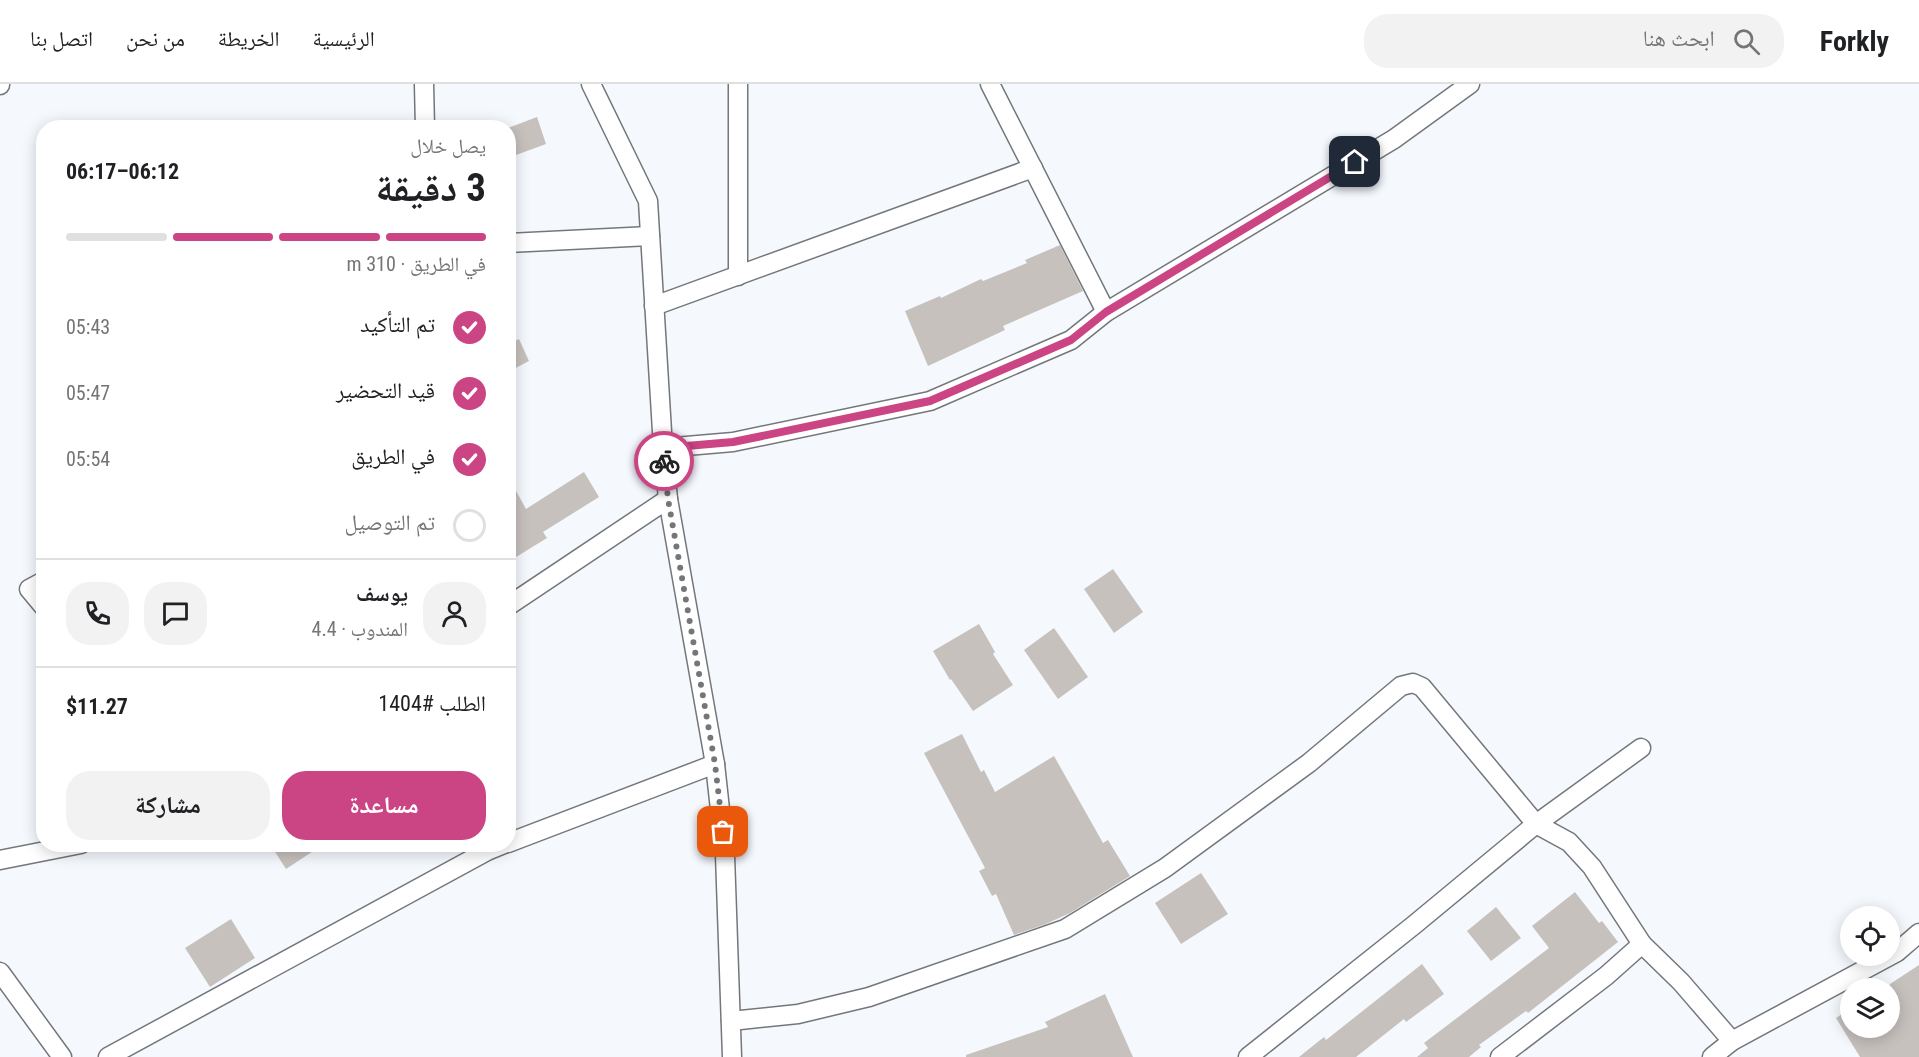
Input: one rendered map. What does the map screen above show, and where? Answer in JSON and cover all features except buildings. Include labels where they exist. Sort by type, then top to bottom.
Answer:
[{"type":"street","points":[[424,84],[425,120]]},
{"type":"street","points":[[591,84],[648,201],[668,499],[715,764],[725,855],[732,1057]]},
{"type":"street","points":[[738,84],[738,276]]},
{"type":"street","points":[[990,84],[1106,312]]},
{"type":"street","points":[[663,448],[733,442],[930,401],[1071,340],[1106,312],[1394,139],[1470,84]]},
{"type":"street","points":[[654,306],[1033,168]]},
{"type":"street","points":[[516,243],[650,236]]},
{"type":"street","points":[[516,601],[668,499]]},
{"type":"street","points":[[36,585],[29,589],[36,597]]},
{"type":"street","points":[[731,1021],[798,1014],[869,996],[1065,929],[1165,868],[1309,763],[1401,686],[1413,683],[1422,687],[1536,824],[1569,842],[1592,867],[1642,944],[1681,982],[1732,1041]]},
{"type":"street","points":[[1258,1054],[1536,824],[1641,748]]},
{"type":"street","points":[[516,840],[715,764]]},
{"type":"street","points":[[0,860],[40,852]]},
{"type":"street","points":[[108,1057],[486,852]]},
{"type":"street","points":[[1712,1057],[1732,1041],[1897,952],[1919,933]]},
{"type":"street","points":[[1500,1057],[1606,976],[1642,944]]},
{"type":"street","points":[[0,972],[62,1057]]},
{"type":"way so far","points":[[664,461],[668,499],[715,764],[723,832]]},
{"type":"route","points":[[664,461],[663,448],[733,442],[930,401],[1071,340],[1106,312],[1355,162]]}]
